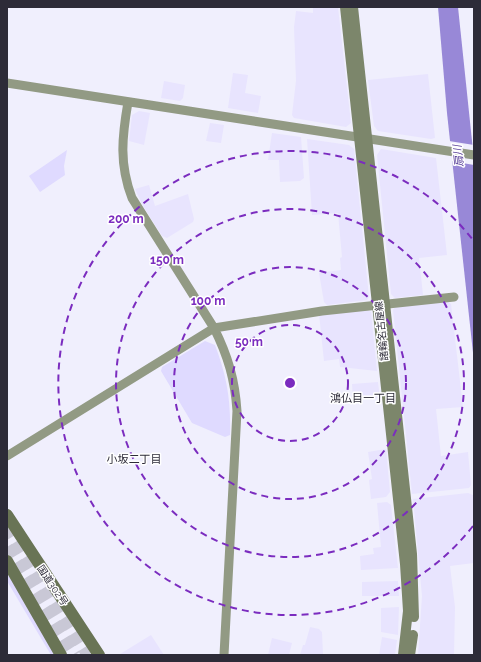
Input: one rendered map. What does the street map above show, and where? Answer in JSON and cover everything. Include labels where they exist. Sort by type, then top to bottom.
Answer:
[{"type":"highway","name":"国道302号","points":[[7,515],[99,655]]},
{"type":"highway","points":[[7,561],[61,655]]},
{"type":"highway","points":[[84,633],[88,646],[88,655]]},
{"type":"main road","name":"諸輪名古屋線","points":[[345,7],[363,137],[412,554],[415,611],[410,655]]},
{"type":"main road","name":"諸輪名古屋線","points":[[353,7],[363,137]]},
{"type":"main road","name":"諸輪名古屋線","points":[[382,305],[408,611],[403,655]]},
{"type":"street","points":[[7,83],[474,155]]},
{"type":"street","points":[[128,102],[122,145],[122,159],[124,175],[132,198],[214,328],[231,366],[235,387],[237,411],[224,655]]},
{"type":"street","points":[[7,456],[214,328],[322,311],[454,297]]},
{"type":"shaded area","points":[[313,7],[338,7],[351,123],[346,127],[294,118],[292,115],[296,81],[294,27],[296,11],[313,13]]},
{"type":"shaded area","points":[[233,73],[248,75],[245,93],[261,96],[258,113],[228,108]]},
{"type":"shaded area","points":[[428,74],[435,138],[431,139],[378,131],[374,126],[368,80]]},
{"type":"shaded area","points":[[164,81],[185,85],[183,98],[180,101],[161,98]]},
{"type":"shaded area","points":[[139,111],[150,113],[144,145],[129,141],[132,115]]},
{"type":"shaded area","points":[[210,123],[224,125],[221,143],[206,141]]},
{"type":"shaded area","points":[[272,133],[301,137],[304,178],[300,181],[280,182],[279,160],[268,160]]},
{"type":"shaded area","points":[[307,139],[349,145],[354,149],[369,297],[367,300],[327,305],[324,302],[319,273],[341,270],[340,258],[342,257],[338,213],[312,215]]},
{"type":"shaded area","points":[[381,149],[436,158],[447,255],[419,258],[423,295],[395,298],[391,294],[377,155]]},
{"type":"shaded area","points":[[67,150],[64,166],[65,175],[40,192],[29,176]]},
{"type":"shaded area","points":[[149,185],[155,206],[188,194],[194,219],[193,222],[167,238],[162,236],[143,206],[135,189]]},
{"type":"shaded area","points":[[447,301],[451,304],[463,407],[436,409],[441,456],[468,452],[471,485],[469,488],[412,494],[393,310],[395,307]]},
{"type":"shaded area","points":[[366,309],[371,312],[377,371],[340,367],[339,359],[324,361],[319,314]]},
{"type":"shaded area","points":[[205,341],[215,345],[223,368],[229,400],[230,422],[230,435],[225,437],[192,423],[161,371],[162,367]]},
{"type":"shaded area","points":[[378,382],[380,398],[353,400],[352,384]]},
{"type":"shaded area","points":[[386,449],[390,492],[386,497],[371,499],[369,480],[372,479],[368,452]]},
{"type":"shaded area","points":[[468,493],[473,495],[474,563],[450,566],[455,607],[454,655],[418,655],[422,596],[413,499]]},
{"type":"shaded area","points":[[387,502],[391,505],[398,568],[361,570],[360,556],[374,554],[373,548],[381,547],[377,503]]},
{"type":"shaded area","points":[[7,570],[56,655],[51,655],[7,581]]},
{"type":"shaded area","points":[[398,581],[399,596],[362,596],[362,582]]},
{"type":"shaded area","points":[[399,607],[398,635],[381,632],[381,608]]},
{"type":"shaded area","points":[[310,627],[319,629],[322,632],[323,655],[300,655],[303,645],[305,645]]},
{"type":"shaded area","points":[[151,635],[164,655],[120,654]]},
{"type":"shaded area","points":[[382,637],[397,640],[395,655],[379,655]]},
{"type":"shaded area","points":[[272,638],[292,643],[289,655],[268,655]]},
{"type":"water","name":"扇川","points":[[438,7],[458,7],[474,160],[474,362],[447,113]]},
{"type":"pier","points":[[449,141],[474,145],[474,165],[451,161]]},
{"type":"tunnel","points":[[7,526],[88,655]]},
{"type":"tunnel","points":[[7,547],[75,655]]},
{"type":"district","name":"鴻仏目一丁目","points":[[363,398]]},
{"type":"district","name":"小坂二丁目","points":[[134,459]]}]
